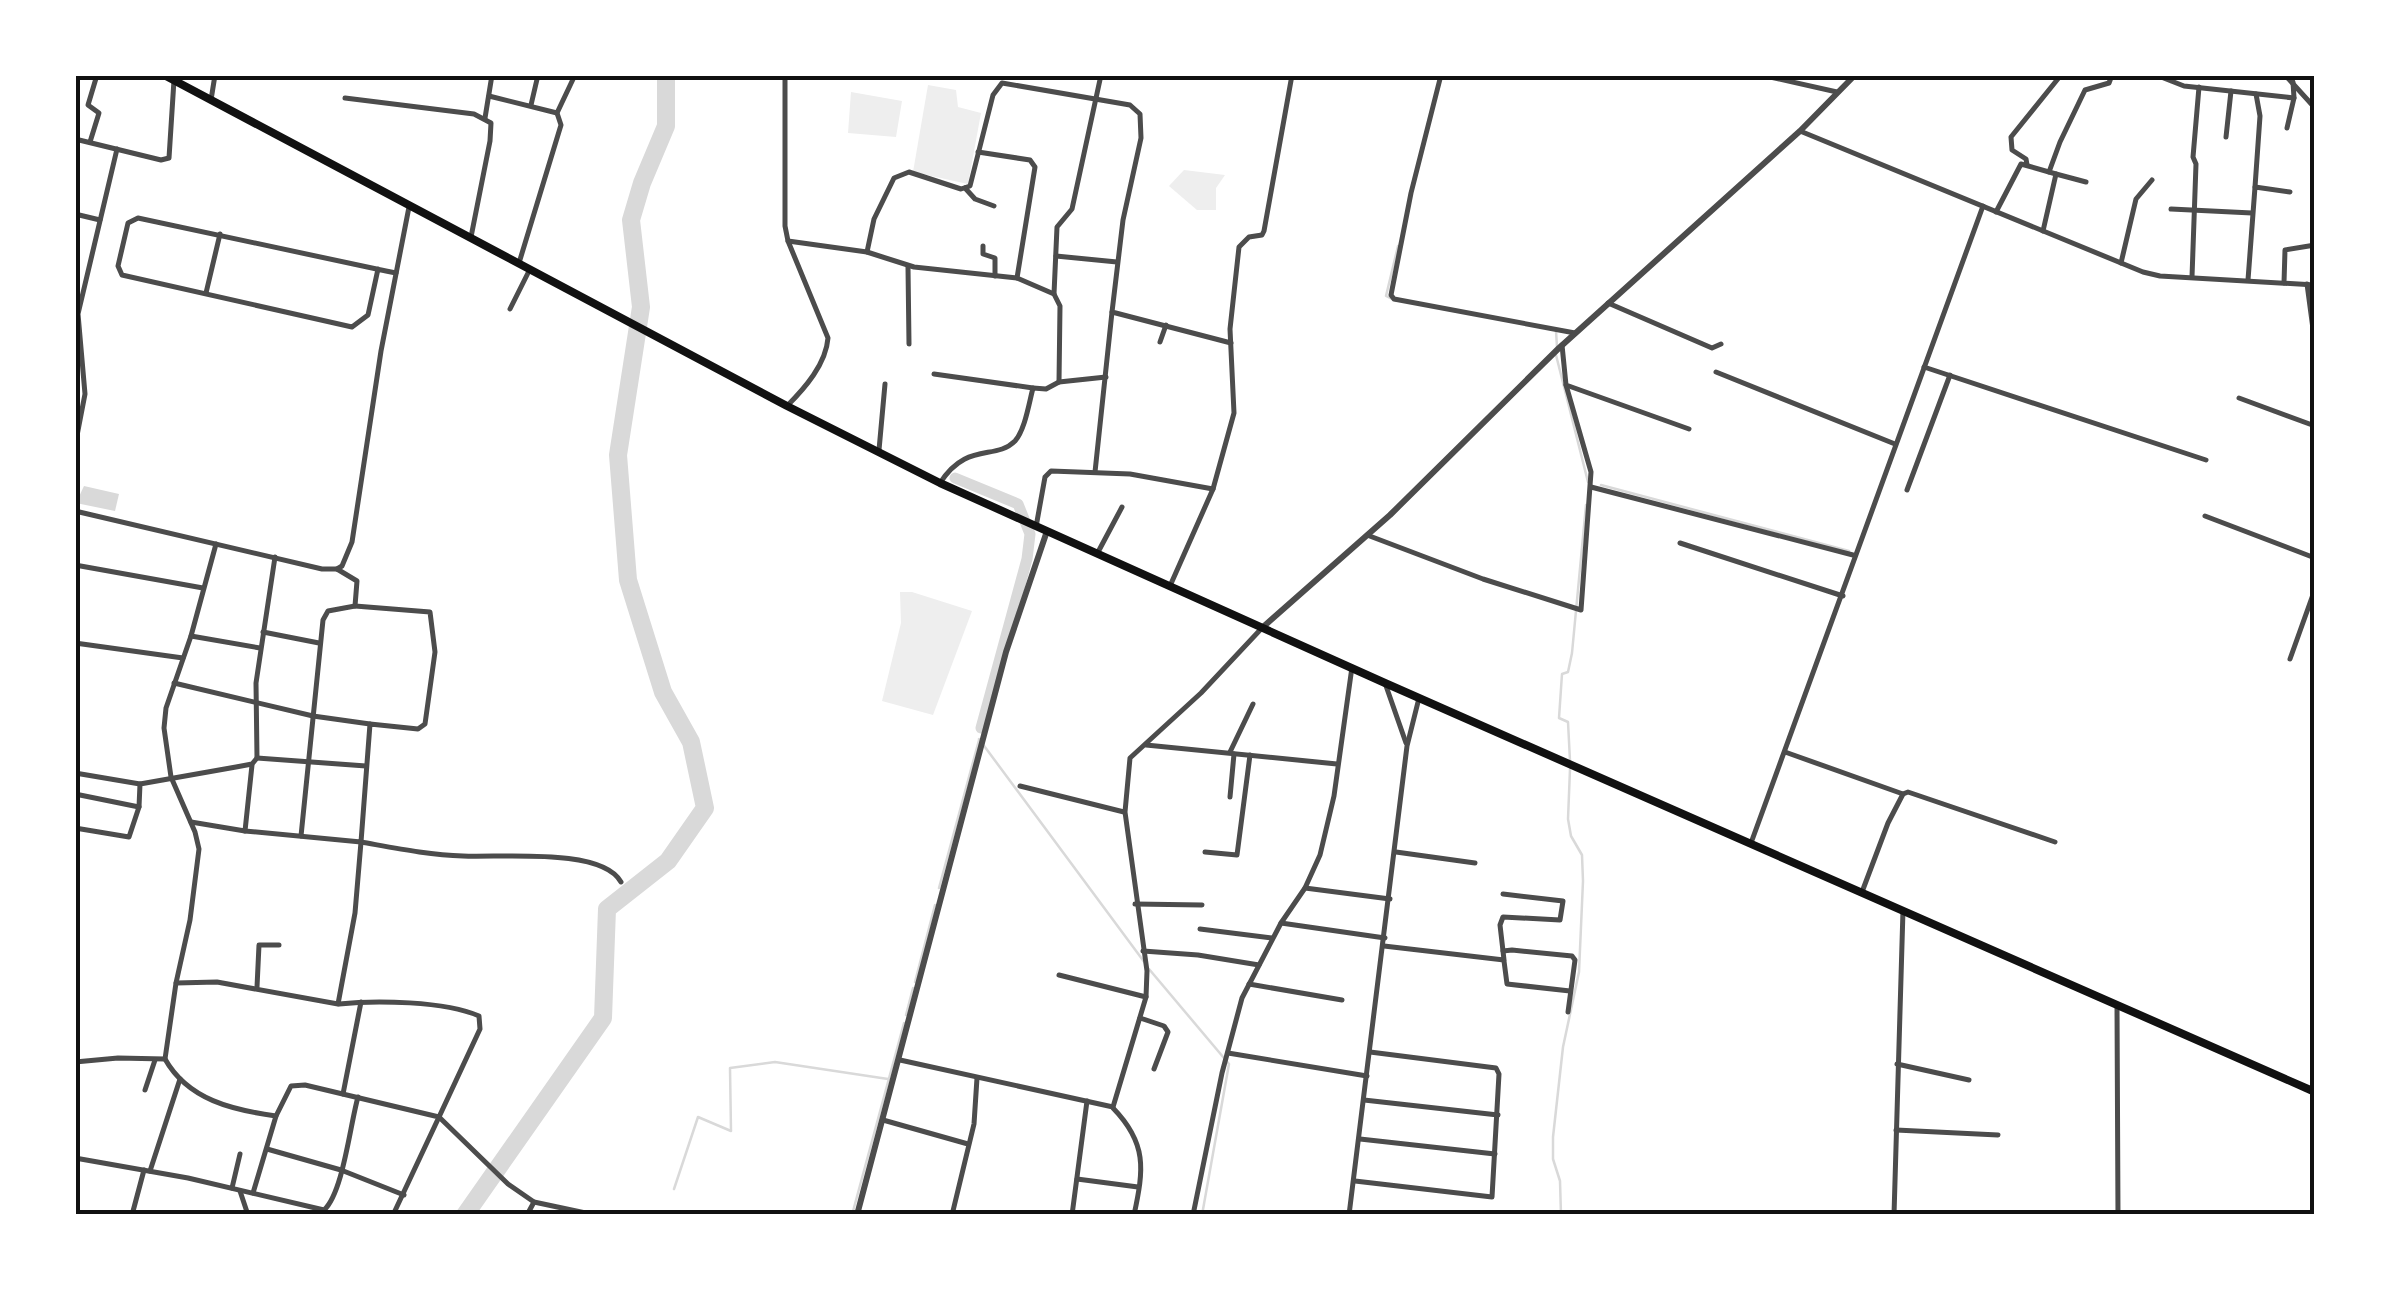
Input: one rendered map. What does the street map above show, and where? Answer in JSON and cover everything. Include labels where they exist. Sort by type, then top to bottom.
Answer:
[{"type":"highway","points":[[164,75],[787,406],[940,483],[2315,1092]]},
{"type":"street","points":[[90,142],[99,113],[88,105],[97,75]]},
{"type":"street","points":[[211,100],[215,75]]},
{"type":"street","points":[[486,118],[492,75]]},
{"type":"street","points":[[531,105],[538,75]]},
{"type":"street","points":[[519,263],[560,125],[557,113],[575,75]]},
{"type":"street","points":[[785,75],[785,226],[828,338],[828,348],[812,378],[787,406]]},
{"type":"street","points":[[1059,382],[1060,306],[1054,294],[1057,227],[1072,210],[1101,75]]},
{"type":"street","points":[[1170,586],[1214,489],[1234,414],[1231,342],[1239,246],[1264,231],[1292,75]]},
{"type":"street","points":[[1441,75],[1391,295],[1578,334]]},
{"type":"street","points":[[1761,75],[1837,92]]},
{"type":"street","points":[[1113,1108],[1146,997],[1147,971],[1124,812],[1130,758],[1202,693],[1263,627],[1368,535],[1562,345],[1800,131],[1855,75]]},
{"type":"street","points":[[2027,165],[2026,159],[2012,150],[2011,137],[2061,75]]},
{"type":"street","points":[[2043,231],[2060,142],[2085,90],[2110,83],[2112,75]]},
{"type":"street","points":[[2156,75],[2172,83],[2294,98]]},
{"type":"street","points":[[2285,75],[2315,108]]},
{"type":"street","points":[[75,138],[161,160],[169,158],[174,80]]},
{"type":"street","points":[[2287,128],[2294,98],[2293,82]]},
{"type":"street","points":[[866,252],[874,218],[894,178],[900,174],[908,172],[960,189],[970,186],[993,96],[1002,83],[1130,105],[1140,114],[1142,123],[1117,262],[1095,472]]},
{"type":"street","points":[[2192,278],[2196,164],[2192,157],[2199,87]]},
{"type":"street","points":[[2226,137],[2231,91]]},
{"type":"street","points":[[2248,280],[2260,116],[2256,94]]},
{"type":"street","points":[[489,96],[557,113]]},
{"type":"street","points":[[345,98],[486,118],[491,123],[470,237]]},
{"type":"street","points":[[1800,131],[2160,276],[2315,284]]},
{"type":"street","points":[[75,446],[85,394],[78,314],[117,149]]},
{"type":"street","points":[[978,152],[1030,160],[1035,167],[1017,278]]},
{"type":"street","points":[[1996,212],[2019,166],[2086,182]]},
{"type":"street","points":[[2122,263],[2136,199],[2152,180]]},
{"type":"street","points":[[2254,187],[2290,192]]},
{"type":"street","points":[[966,188],[975,198],[994,206]]},
{"type":"street","points":[[337,569],[352,542],[409,205]]},
{"type":"street","points":[[1751,842],[1983,206]]},
{"type":"street","points":[[2171,210],[2252,213]]},
{"type":"street","points":[[75,214],[100,220]]},
{"type":"street","points":[[378,269],[368,315],[352,327],[122,275],[118,266],[128,223],[138,218],[220,234],[378,269],[396,274]]},
{"type":"street","points":[[206,292],[220,234]]},
{"type":"street","points":[[788,241],[866,252],[908,266],[1017,278],[1054,294]]},
{"type":"street","points":[[2284,282],[2287,248],[2315,245]]},
{"type":"street","points":[[983,246],[983,254],[995,258],[994,276]]},
{"type":"street","points":[[1056,256],[1117,262]]},
{"type":"street","points":[[908,266],[909,344]]},
{"type":"street","points":[[510,309],[530,269]]},
{"type":"street","points":[[2307,284],[2315,344]]},
{"type":"street","points":[[1608,303],[1712,348],[1721,344]]},
{"type":"street","points":[[1112,312],[1231,342]]},
{"type":"street","points":[[1160,342],[1166,325]]},
{"type":"street","points":[[1368,535],[1581,610],[1591,472],[1566,385],[1562,345]]},
{"type":"street","points":[[1924,367],[2206,460]]},
{"type":"street","points":[[1716,372],[1895,444]]},
{"type":"street","points":[[934,374],[1046,389],[1059,382],[1106,377]]},
{"type":"street","points":[[1907,490],[1950,375]]},
{"type":"street","points":[[879,453],[884,384]]},
{"type":"street","points":[[1566,385],[1688,429]]},
{"type":"street","points":[[940,483],[965,457],[1006,446],[1017,439],[1033,388]]},
{"type":"street","points":[[2240,398],[2315,426]]},
{"type":"street","points":[[1033,526],[1048,472],[1130,474],[1214,489]]},
{"type":"street","points":[[1591,487],[1854,555]]},
{"type":"street","points":[[1097,554],[1122,506]]},
{"type":"street","points":[[75,510],[322,569],[337,569],[356,579],[355,606]]},
{"type":"street","points":[[2205,516],[2315,558]]},
{"type":"street","points":[[857,1215],[1006,652],[1047,532]]},
{"type":"street","points":[[1680,543],[1843,596]]},
{"type":"street","points":[[216,544],[192,636],[166,708],[164,728],[172,777],[199,850],[165,1059],[180,1079],[206,1099],[276,1116]]},
{"type":"street","points":[[245,831],[255,761],[260,648],[275,557]]},
{"type":"street","points":[[75,564],[203,588]]},
{"type":"street","points":[[2290,659],[2315,589]]},
{"type":"street","points":[[174,683],[313,716],[418,729],[425,724],[434,632],[430,612],[355,606],[333,609],[324,615],[313,716],[306,762],[301,836]]},
{"type":"street","points":[[263,632],[320,643]]},
{"type":"street","points":[[192,636],[260,648]]},
{"type":"street","points":[[75,643],[183,658]]},
{"type":"street","points":[[1193,1215],[1222,1072],[1249,984],[1272,938],[1305,888],[1327,830],[1352,666]]},
{"type":"street","points":[[1385,683],[1407,746]]},
{"type":"street","points":[[1349,1215],[1407,746],[1420,696]]},
{"type":"street","points":[[1230,797],[1232,753],[1253,704]]},
{"type":"street","points":[[338,1004],[355,913],[370,724]]},
{"type":"street","points":[[1146,745],[1338,764]]},
{"type":"street","points":[[1785,752],[2056,842]]},
{"type":"street","points":[[1205,852],[1237,855],[1250,756]]},
{"type":"street","points":[[75,773],[140,784],[255,761],[366,766]]},
{"type":"street","points":[[75,828],[129,837],[139,807],[140,784]]},
{"type":"street","points":[[1020,786],[1124,812]]},
{"type":"street","points":[[75,794],[139,807]]},
{"type":"street","points":[[1862,892],[1888,822],[1903,794]]},
{"type":"street","points":[[191,822],[463,856],[556,858],[604,866],[616,873],[621,882]]},
{"type":"street","points":[[1396,852],[1475,863]]},
{"type":"street","points":[[1305,888],[1390,899]]},
{"type":"street","points":[[1503,894],[1563,902],[1560,920],[1503,917],[1500,925],[1507,984],[1570,991]]},
{"type":"street","points":[[1135,904],[1202,905]]},
{"type":"street","points":[[1894,1215],[1903,910]]},
{"type":"street","points":[[1281,923],[1385,938]]},
{"type":"street","points":[[1200,928],[1272,938]]},
{"type":"street","points":[[257,988],[259,946],[279,945]]},
{"type":"street","points":[[1384,946],[1504,960]]},
{"type":"street","points":[[1504,951],[1572,956],[1575,960],[1568,1012]]},
{"type":"street","points":[[1144,954],[1198,955],[1259,964]]},
{"type":"street","points":[[1059,975],[1146,997]]},
{"type":"street","points":[[176,983],[217,982],[338,1004],[361,1002],[459,1010],[479,1016],[480,1028],[394,1215]]},
{"type":"street","points":[[1249,984],[1342,1000]]},
{"type":"street","points":[[343,1094],[361,1002]]},
{"type":"street","points":[[2118,1004],[2118,1215]]},
{"type":"street","points":[[1140,1018],[1164,1026],[1168,1032],[1154,1069]]},
{"type":"street","points":[[1355,1181],[1492,1197],[1498,1115],[1496,1068],[1370,1052]]},
{"type":"street","points":[[1228,1054],[1367,1076]]},
{"type":"street","points":[[145,1090],[156,1058]]},
{"type":"street","points":[[75,1062],[165,1059]]},
{"type":"street","points":[[900,1060],[1113,1108],[1132,1126],[1137,1139],[1140,1187],[1134,1215]]},
{"type":"street","points":[[1897,1064],[1969,1080]]},
{"type":"street","points":[[952,1215],[974,1124],[977,1078]]},
{"type":"street","points":[[132,1215],[180,1079]]},
{"type":"street","points":[[253,1194],[276,1116],[292,1086],[298,1084],[439,1117],[488,1167],[534,1202],[595,1215]]},
{"type":"street","points":[[75,1158],[324,1210],[335,1197],[358,1097]]},
{"type":"street","points":[[1364,1100],[1498,1115]]},
{"type":"street","points":[[1072,1215],[1087,1101]]},
{"type":"street","points":[[883,1120],[968,1144]]},
{"type":"street","points":[[1896,1130],[1998,1135]]},
{"type":"street","points":[[1360,1139],[1495,1154]]},
{"type":"street","points":[[268,1149],[341,1170],[404,1195]]},
{"type":"street","points":[[240,1154],[236,1190],[248,1215]]},
{"type":"street","points":[[2314,1181],[2315,1162]]},
{"type":"street","points":[[1077,1178],[1140,1187]]},
{"type":"street","points":[[527,1215],[534,1202]]},
{"type":"shaded area","points":[[928,85],[956,90],[958,107],[981,113],[968,184],[913,172]]},
{"type":"shaded area","points":[[851,92],[902,101],[896,137],[848,133]]},
{"type":"shaded area","points":[[1184,170],[1225,175],[1216,188],[1216,210],[1197,210],[1169,186]]},
{"type":"shaded area","points":[[84,486],[119,494],[115,511],[76,503]]},
{"type":"shaded area","points":[[900,592],[912,592],[972,611],[933,715],[882,701],[901,623]]},
{"type":"waterway","points":[[465,1215],[603,1018],[607,909],[668,861],[705,808],[691,742],[663,692],[628,580],[618,455],[641,307],[631,220],[666,126],[666,75]]},
{"type":"waterway","points":[[1396,301],[1386,296],[1398,246]]},
{"type":"waterway","points":[[1556,331],[1557,347]]},
{"type":"waterway","points":[[1556,355],[1588,482]]},
{"type":"waterway","points":[[955,478],[1018,504],[1030,534],[1027,559],[981,728]]},
{"type":"waterway","points":[[1601,485],[1849,551]]},
{"type":"waterway","points":[[1570,761],[1568,722],[1559,718],[1562,674],[1568,672],[1572,653],[1586,505]]},
{"type":"waterway","points":[[979,739],[1145,963]]},
{"type":"waterway","points":[[939,888],[979,740]]},
{"type":"waterway","points":[[1561,1215],[1553,1137],[1563,1047],[1579,972],[1583,881],[1582,855],[1571,836],[1568,819],[1570,769]]},
{"type":"waterway","points":[[915,982],[935,905]]},
{"type":"waterway","points":[[1149,969],[1229,1064],[1202,1215]]},
{"type":"waterway","points":[[906,1015],[913,988]]},
{"type":"waterway","points":[[852,1215],[904,1023]]},
{"type":"waterway","points":[[674,1189],[698,1117],[731,1131],[730,1068],[775,1062],[888,1079]]}]
